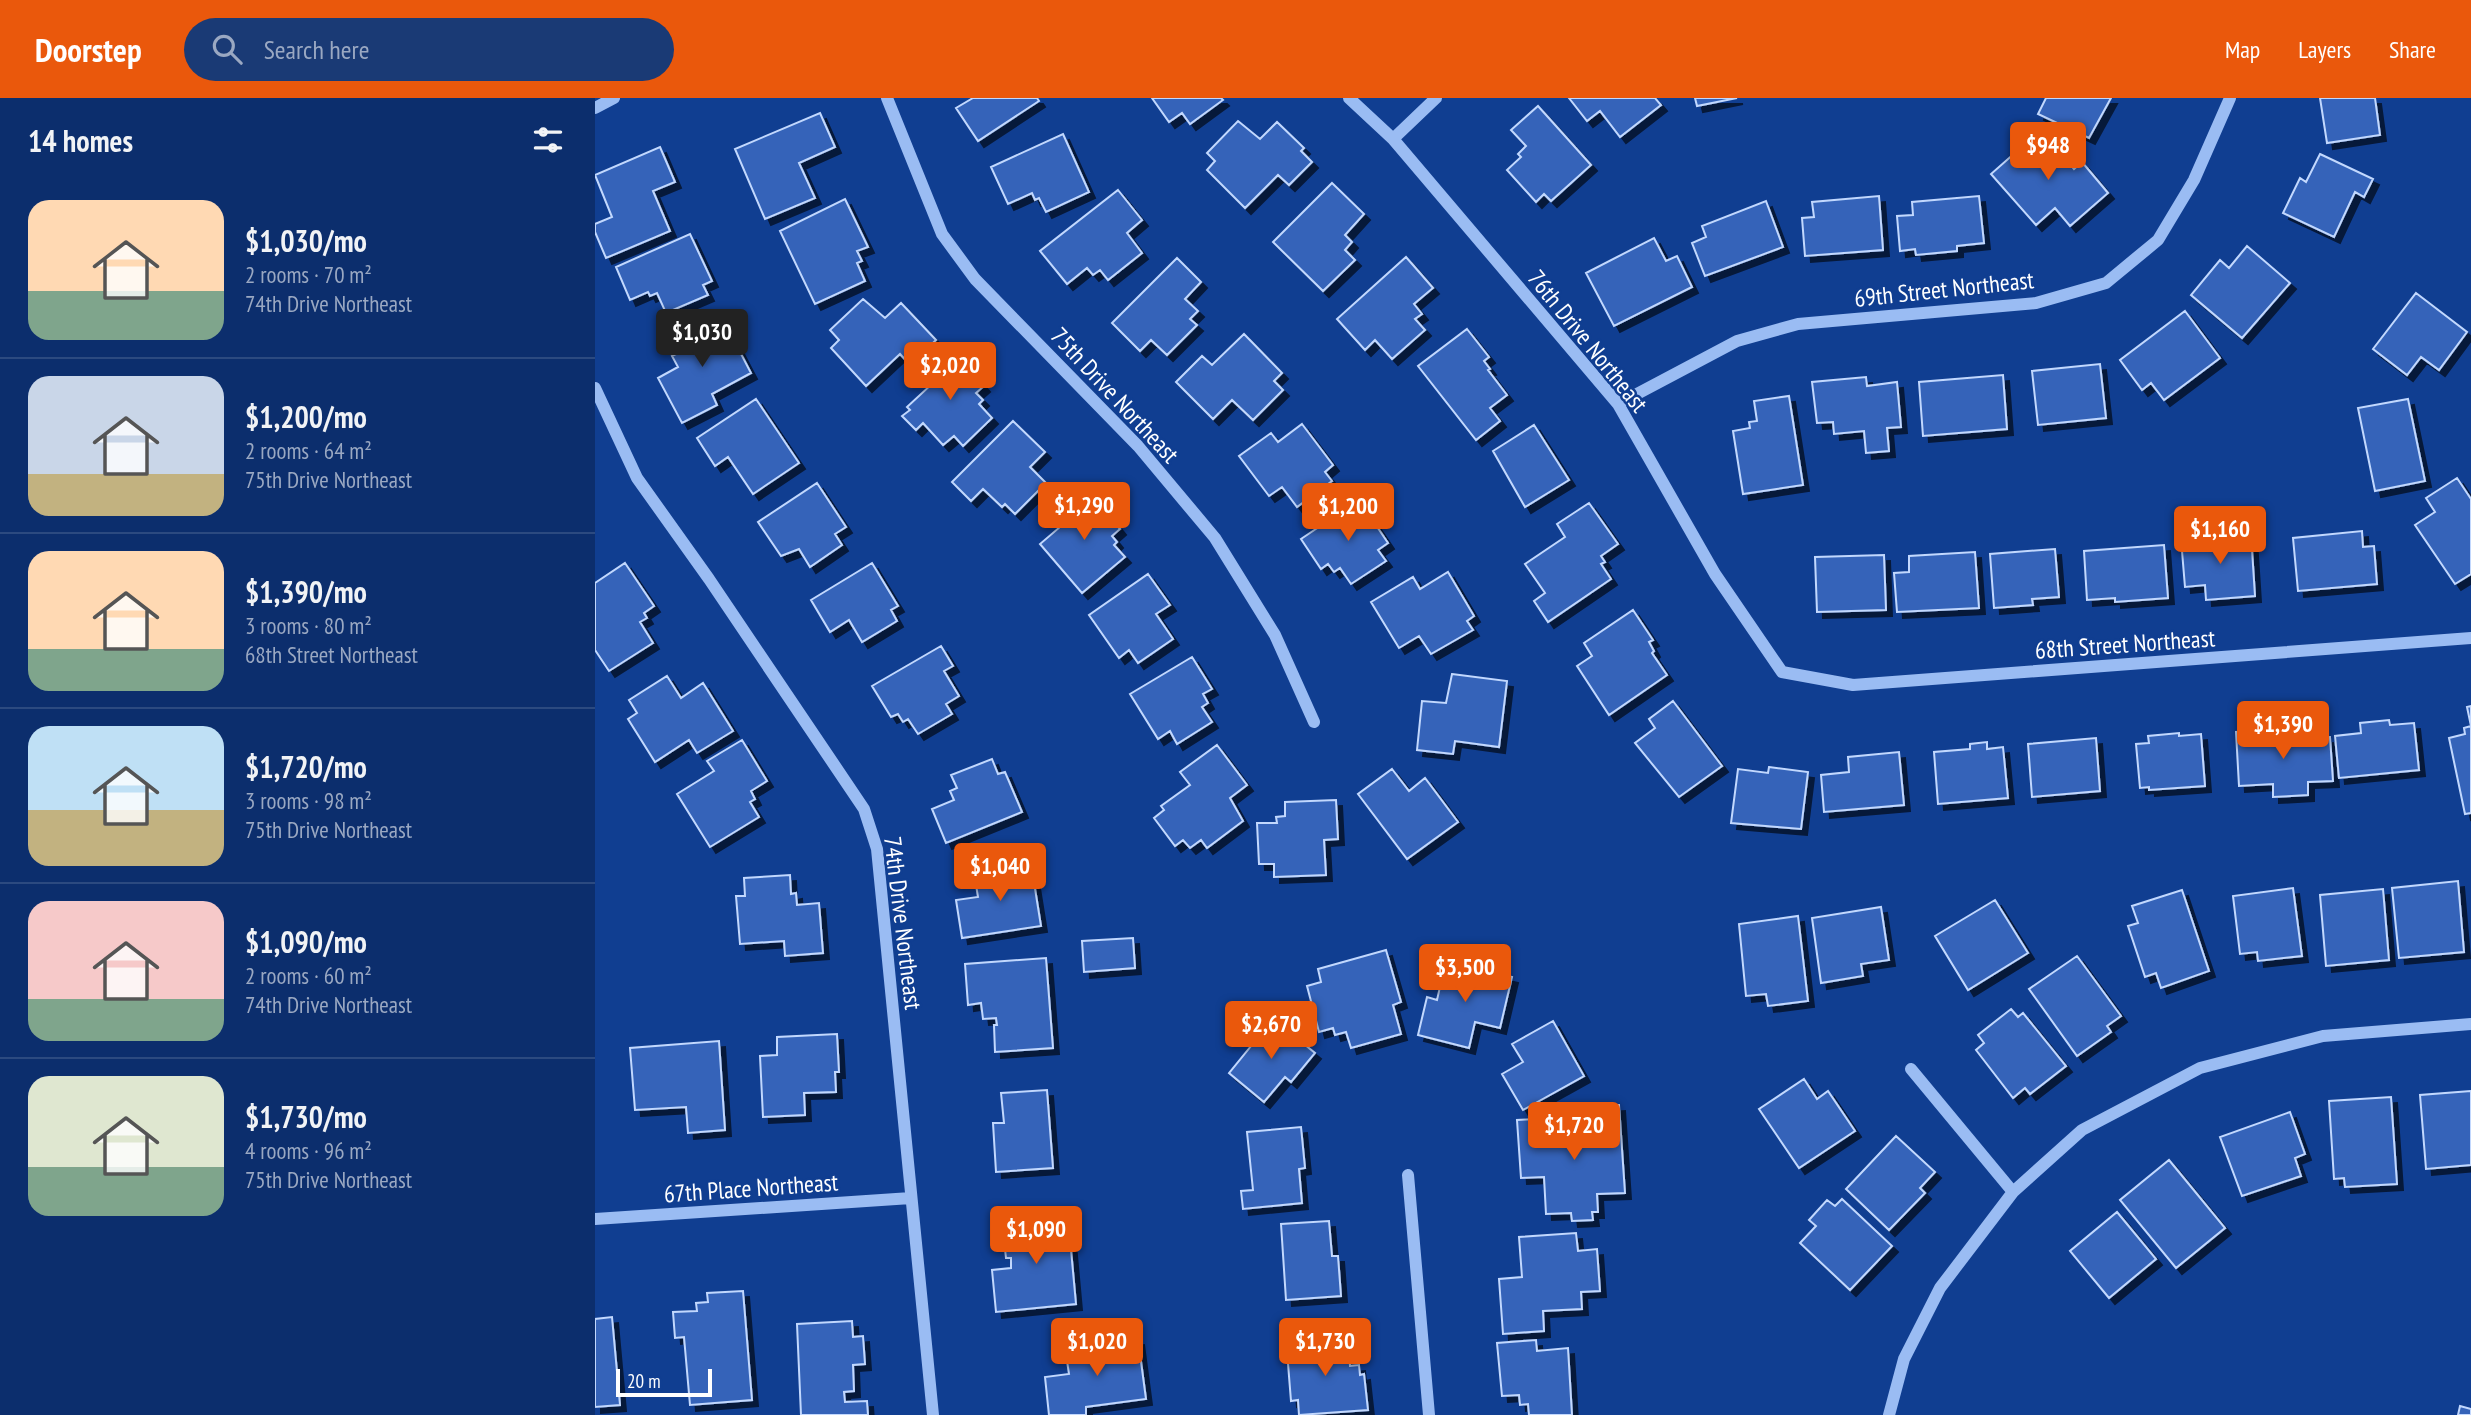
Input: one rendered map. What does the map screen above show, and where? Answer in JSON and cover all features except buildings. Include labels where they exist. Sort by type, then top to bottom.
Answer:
[{"type":"street","points":[[595,108],[614,98]]},
{"type":"street","name":"75th Drive Northeast","points":[[887,98],[942,234],[975,279],[1138,446],[1215,538],[1275,635],[1314,722]]},
{"type":"street","name":"76th Drive Northeast","points":[[1349,98],[1393,139],[1618,404],[1715,574],[1782,672]]},
{"type":"street","points":[[1393,139],[1436,98]]},
{"type":"street","name":"69th Street Northeast","points":[[1618,404],[1737,341],[1798,324],[2036,303],[2106,283],[2158,240],[2194,180],[2230,98]]},
{"type":"street","name":"74th Drive Northeast","points":[[595,388],[637,478],[709,579],[864,809],[877,849],[933,1415]]},
{"type":"street","name":"68th Street Northeast","points":[[1782,672],[1853,685],[2471,638]]},
{"type":"street","points":[[1889,1415],[1904,1359],[1940,1288],[2013,1192],[2082,1130],[2200,1068],[2323,1036],[2471,1024]]},
{"type":"street","points":[[1911,1069],[2013,1192]]},
{"type":"street","points":[[1408,1175],[1429,1415]]},
{"type":"street","name":"67th Place Northeast","points":[[595,1219],[911,1198]]}]
